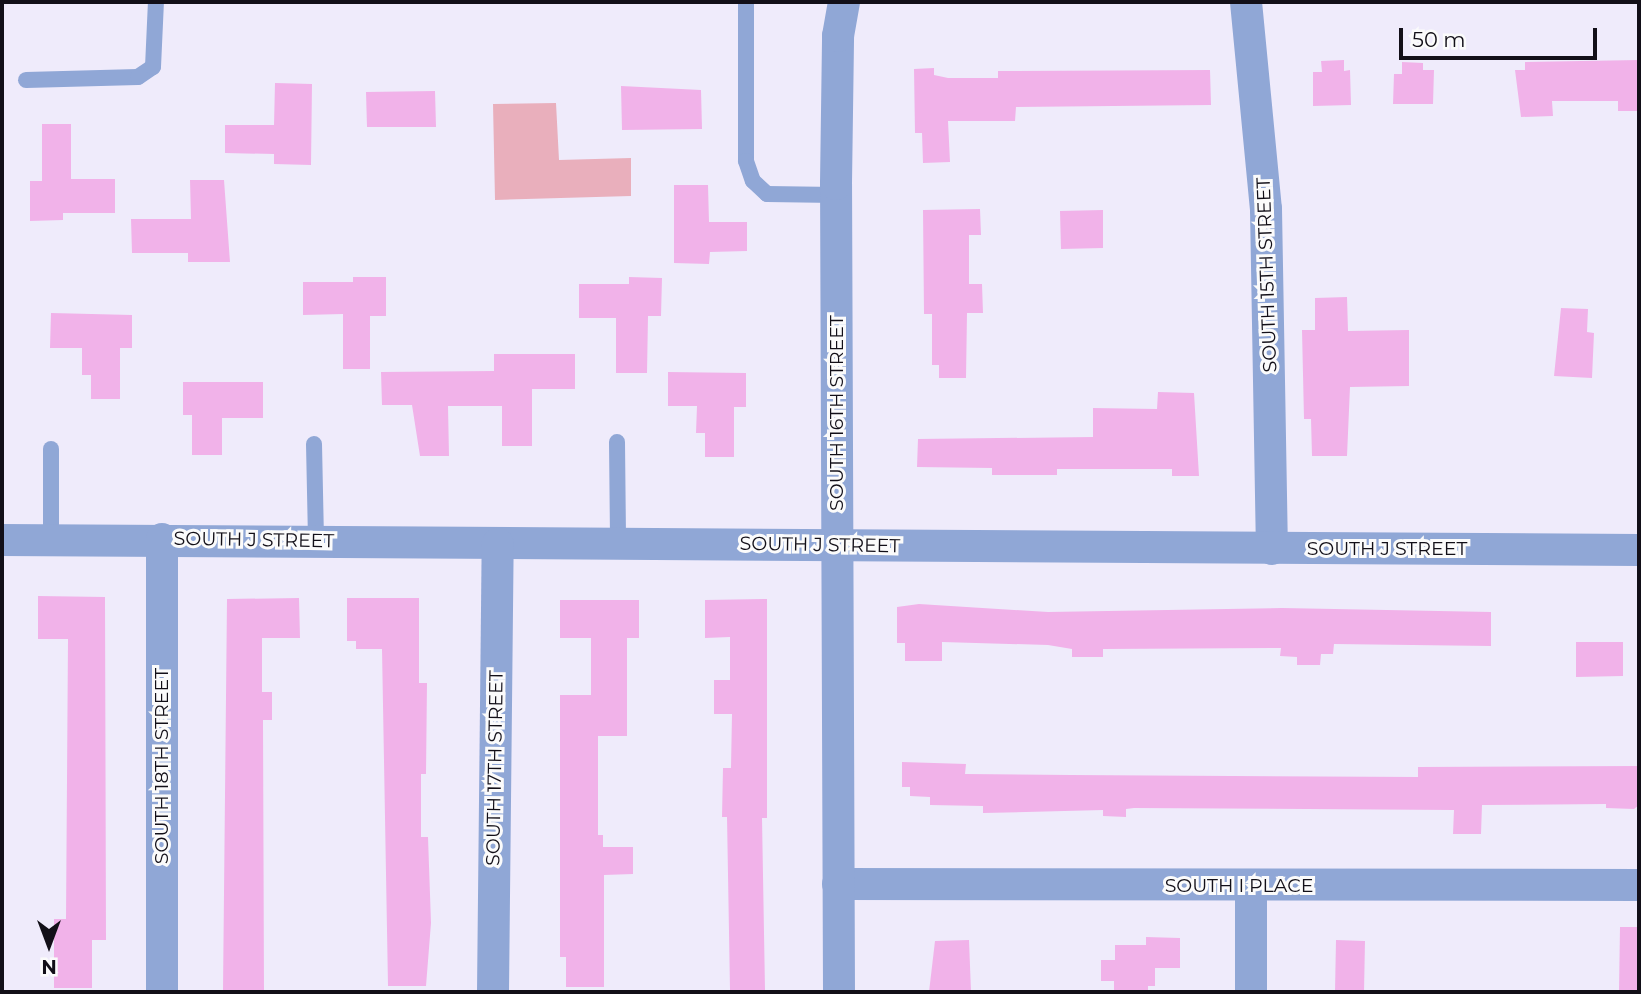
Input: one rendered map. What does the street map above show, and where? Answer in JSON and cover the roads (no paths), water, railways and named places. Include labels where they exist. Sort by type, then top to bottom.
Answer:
[{"type":"street","name":"SOUTH 16TH STREET","points":[[839,992],[836,195],[838,36],[845,2]]},
{"type":"street","name":"SOUTH 15TH STREET","points":[[1246,2],[1266,209],[1272,549]]},
{"type":"street","name":"SOUTH 18TH STREET","points":[[162,539],[162,992]]},
{"type":"street","name":"SOUTH J STREET","points":[[2,540],[1639,550]]},
{"type":"street","name":"SOUTH 17TH STREET","points":[[493,992],[498,544]]},
{"type":"street","name":"SOUTH I PLACE","points":[[838,884],[1639,885]]},
{"type":"street","points":[[1251,886],[1251,992]]},
{"type":"lane","points":[[26,80],[138,76],[153,67],[156,2]]},
{"type":"lane","points":[[746,2],[747,161],[753,181],[767,194],[836,195]]},
{"type":"lane","points":[[617,442],[618,542]]},
{"type":"lane","points":[[314,444],[316,541]]},
{"type":"lane","points":[[51,449],[51,540]]}]
